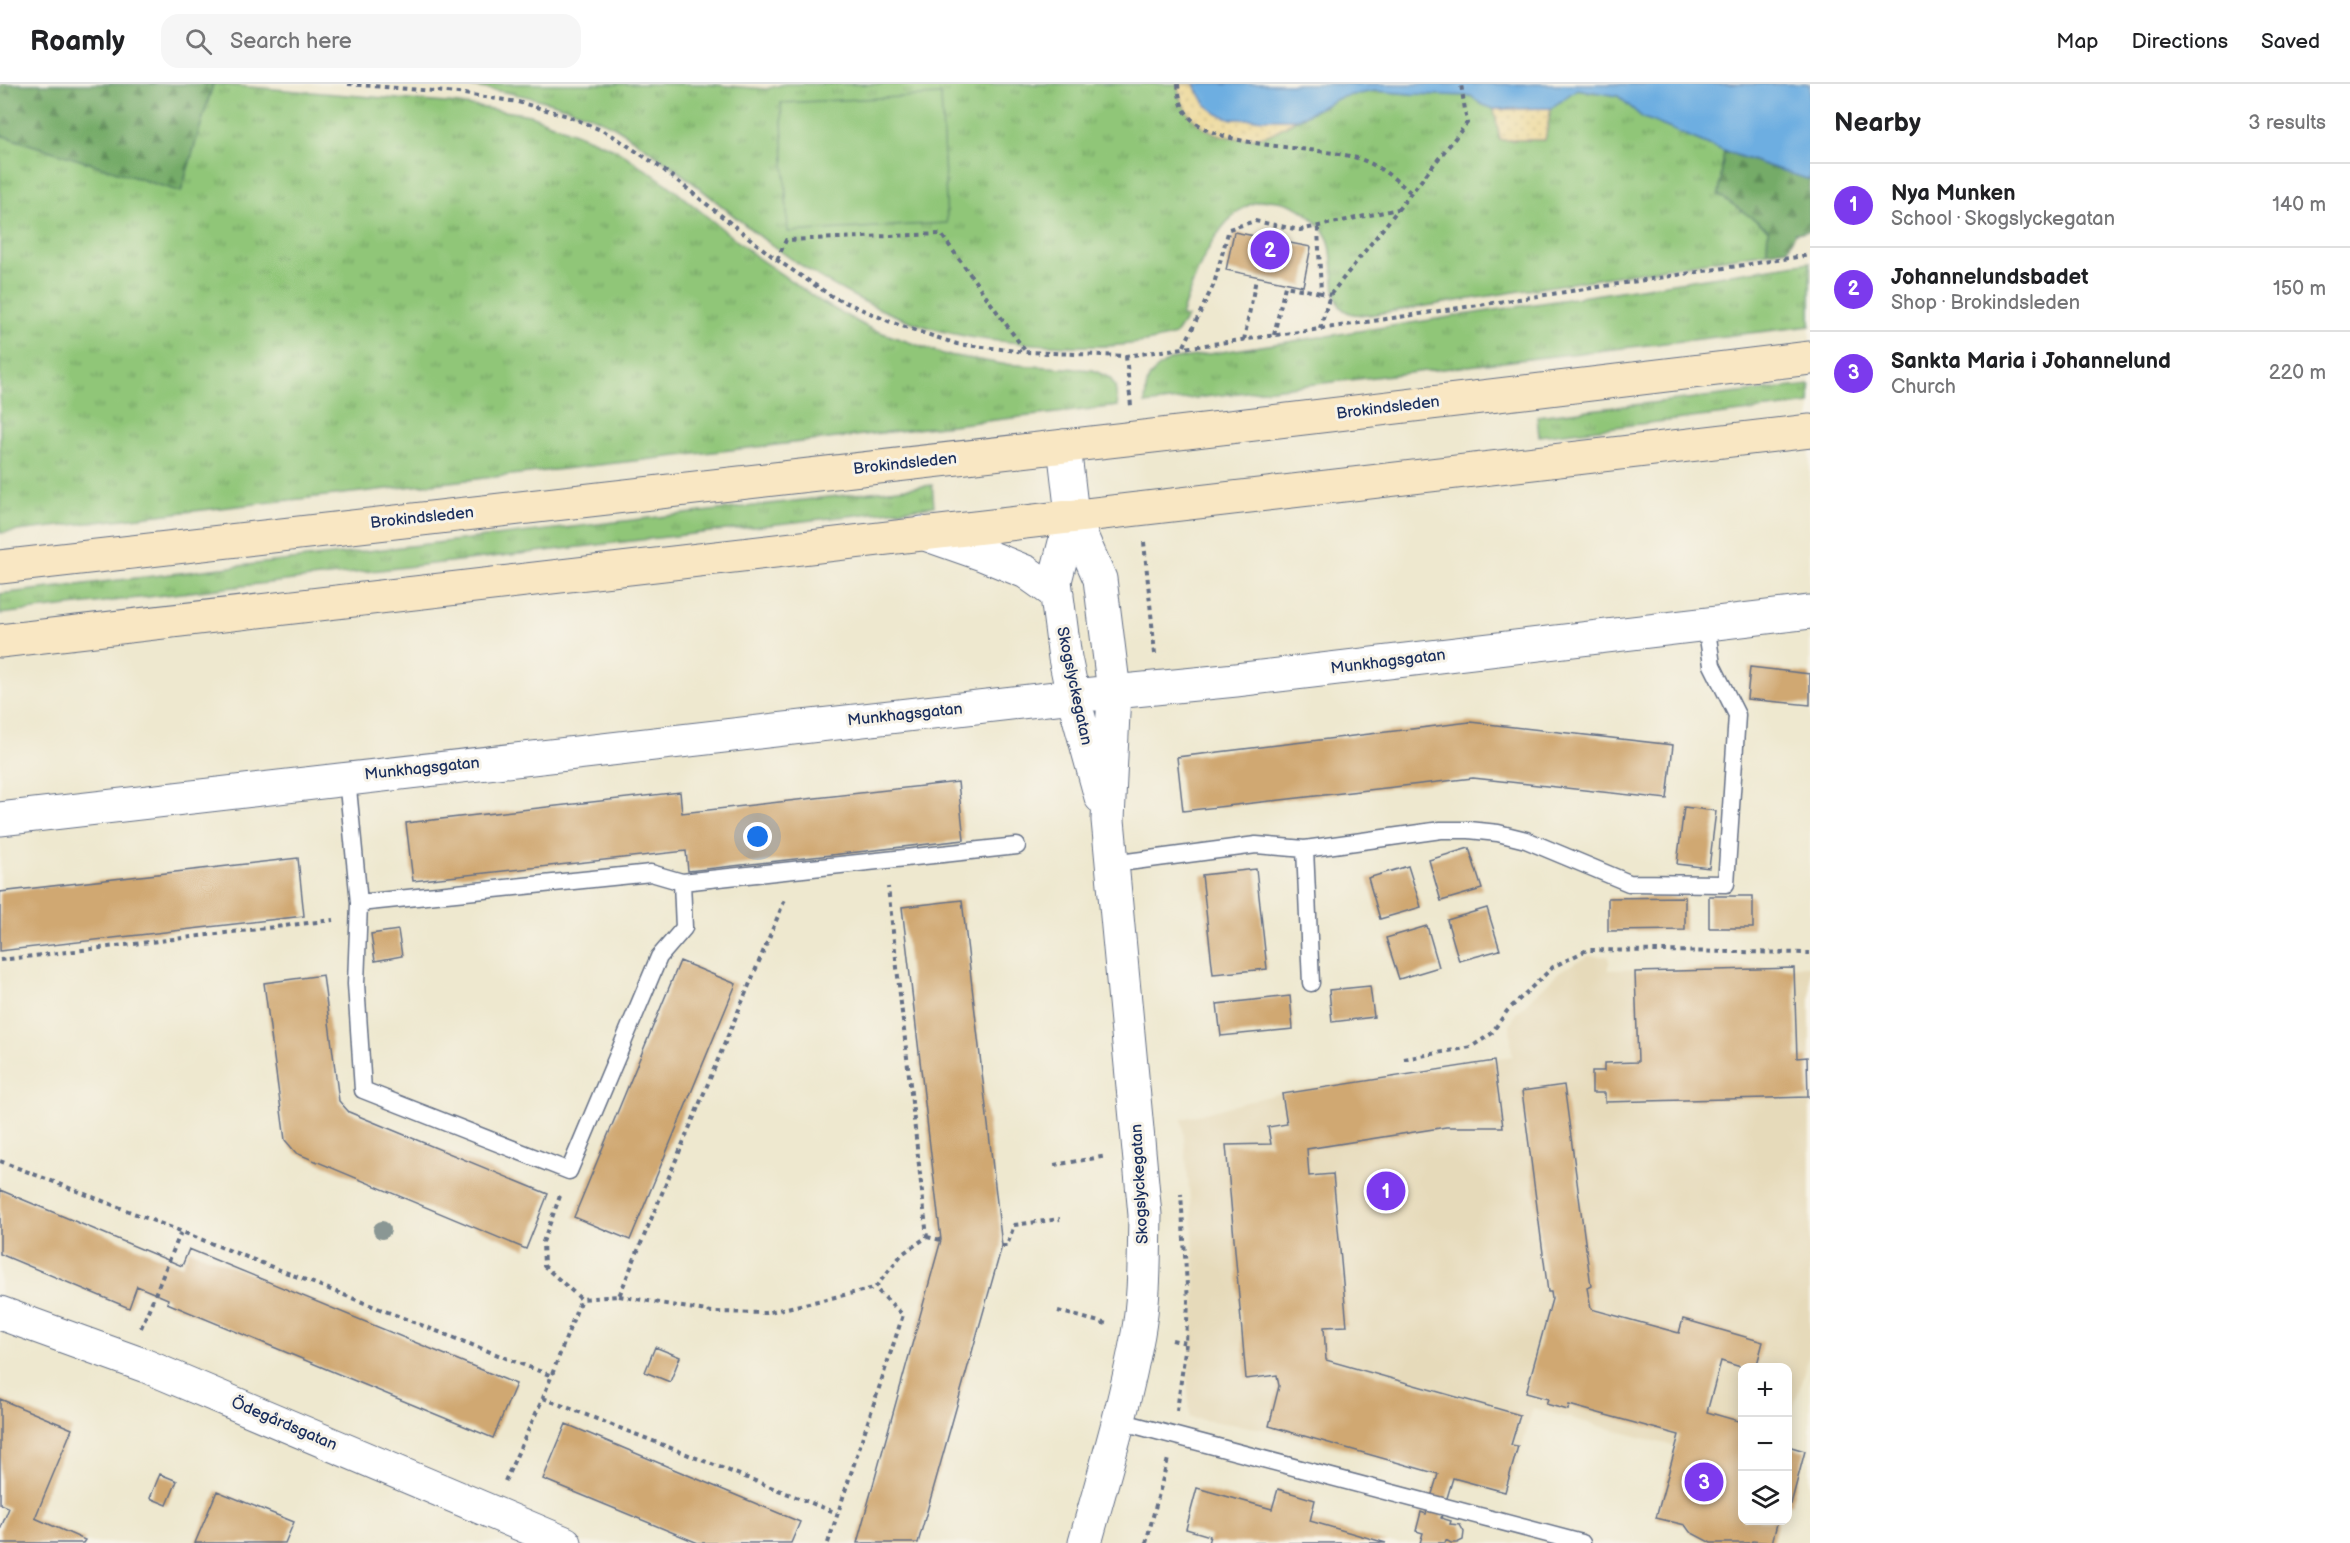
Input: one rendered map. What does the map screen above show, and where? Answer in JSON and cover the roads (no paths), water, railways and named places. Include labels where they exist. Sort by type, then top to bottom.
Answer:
[{"type":"main road","name":"Brokindsleden","points":[[0,567],[1134,438],[1810,358]]},
{"type":"main road","points":[[0,640],[1810,431]]},
{"type":"street","name":"Skogslyckegatan","points":[[1064,446],[1072,515],[1100,579],[1114,692],[1107,820]]},
{"type":"street","name":"Skogslyckegatan","points":[[1072,515],[1055,581],[1065,658],[1073,696],[1107,820],[1145,1215],[1144,1278],[1138,1332],[1119,1421],[1085,1543]]},
{"type":"street","points":[[922,533],[1026,572],[1057,594]]},
{"type":"street","name":"Munkhagsgatan","points":[[0,819],[1810,612]]},
{"type":"street","name":"Ödegårdsgatan","points":[[0,1313],[128,1359],[565,1543]]},
{"type":"lane","points":[[1112,864],[1256,845],[1305,849],[1441,830],[1469,830],[1498,832],[1526,840],[1629,883],[1726,884],[1737,715],[1712,665],[1706,624]]},
{"type":"lane","points":[[347,778],[359,910],[356,984],[363,1090],[569,1171],[659,957],[684,928],[682,882]]},
{"type":"lane","points":[[359,910],[651,873],[682,882],[1017,846]]},
{"type":"lane","points":[[1305,849],[1311,983]]},
{"type":"lane","points":[[1119,1421],[1575,1542]]},
{"type":"water","points":[[1194,84],[1810,84],[1810,180],[1724,151],[1642,117],[1618,96],[1577,89],[1551,108],[1494,109],[1481,104],[1471,96],[1375,91],[1341,97],[1297,119],[1232,119],[1218,114],[1206,105]]},
{"type":"place","name":"Johannelundsbadet","points":[[1270,250]]},
{"type":"place","name":"Nya Munken","points":[[1386,1191]]},
{"type":"place","name":"Sankta Maria i Johannelund","points":[[1704,1482]]}]
